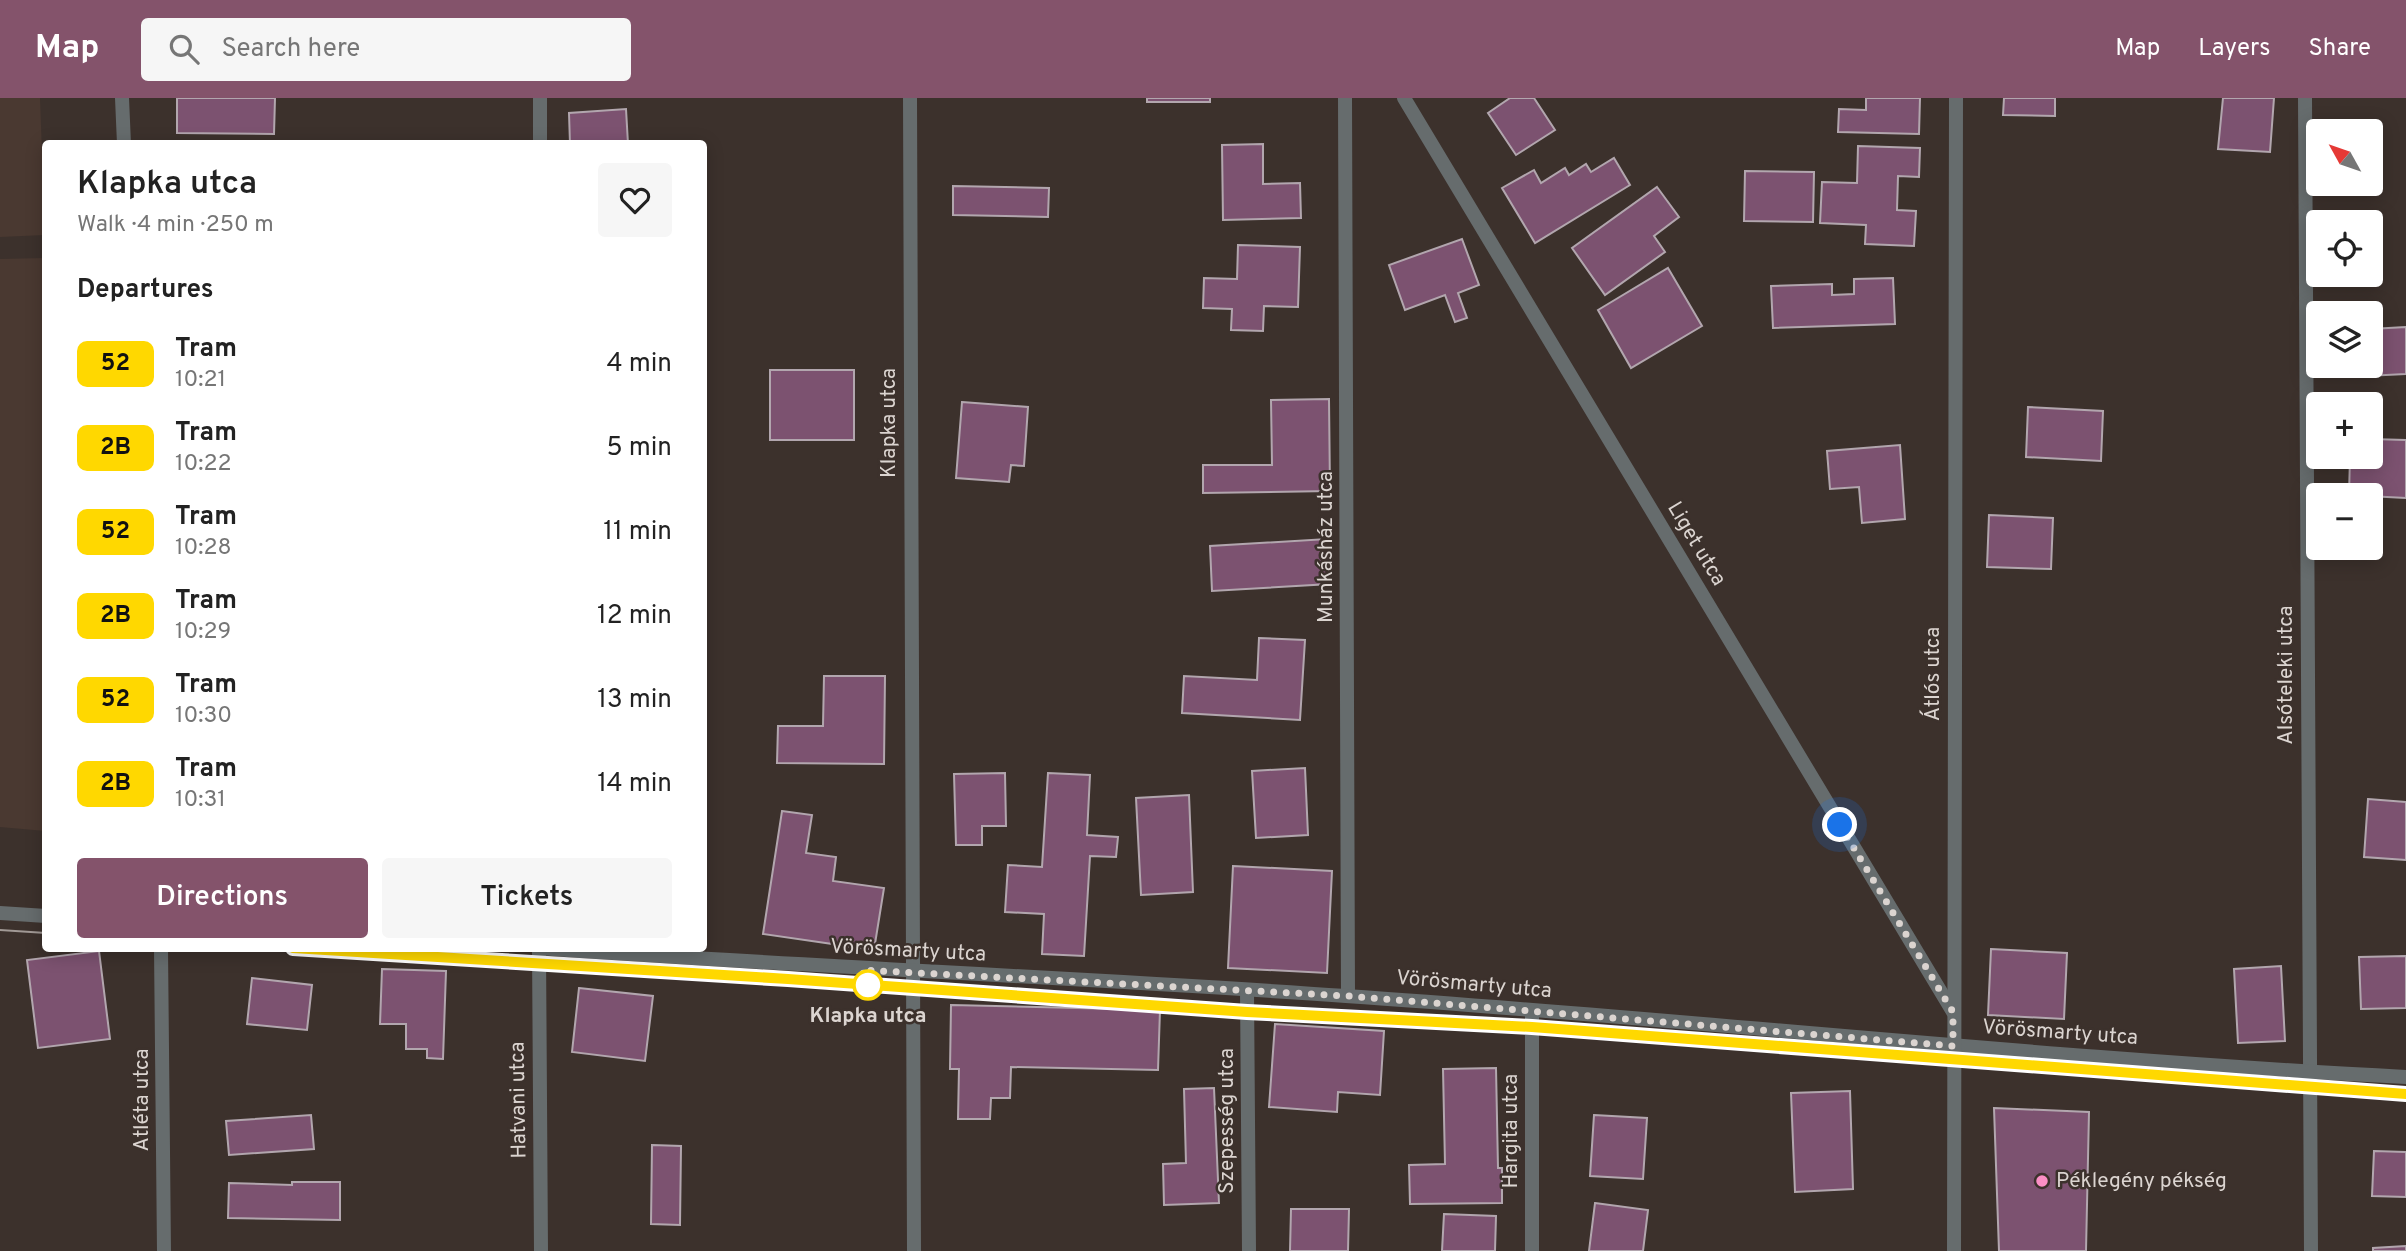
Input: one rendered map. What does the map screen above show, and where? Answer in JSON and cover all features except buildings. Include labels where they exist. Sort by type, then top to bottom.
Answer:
[{"type":"street","points":[[122,98],[124,140]]},
{"type":"street","points":[[540,98],[540,140]]},
{"type":"street","name":"Klapka utca","points":[[910,98],[914,1251]]},
{"type":"street","name":"Munkásház utca","points":[[1345,98],[1348,996]]},
{"type":"street","name":"Liget utca","points":[[1404,98],[1953,1012]]},
{"type":"street","name":"Átlós utca","points":[[1954,1251],[1956,98]]},
{"type":"street","name":"Alsóteleki utca","points":[[2305,98],[2311,1251]]},
{"type":"street","points":[[0,913],[42,916]]},
{"type":"street","name":"Atléta utca","points":[[162,952],[164,1251]]},
{"type":"street","name":"Hatvani utca","points":[[538,952],[541,1251]]},
{"type":"street","name":"Vörösmarty utca","points":[[598,952],[912,973],[1348,996],[1953,1046],[2406,1077]]},
{"type":"street","name":"Szepesség utca","points":[[1247,990],[1249,1251]]},
{"type":"street","name":"Hargita utca","points":[[1532,1011],[1532,1251]]},
{"type":"shaded area","points":[[0,98],[40,98],[42,235],[0,237]]},
{"type":"shaded area","points":[[42,258],[42,831],[0,827],[0,259]]},
{"type":"tram line","points":[[0,930],[42,933]]},
{"type":"tram line","name":"52","points":[[357,952],[1247,1012],[1532,1027],[2008,1066],[2406,1094]]},
{"type":"tram line","points":[[358,952],[1247,1012],[1532,1027],[2406,1094]]},
{"type":"place","name":"Klapka utca","points":[[868,985]]},
{"type":"place","name":"Péklegény pékség","points":[[2042,1181]]},
{"type":"route","points":[[868,985],[862,970],[1247,990],[1953,1046],[1953,1012],[1840,825]]}]
